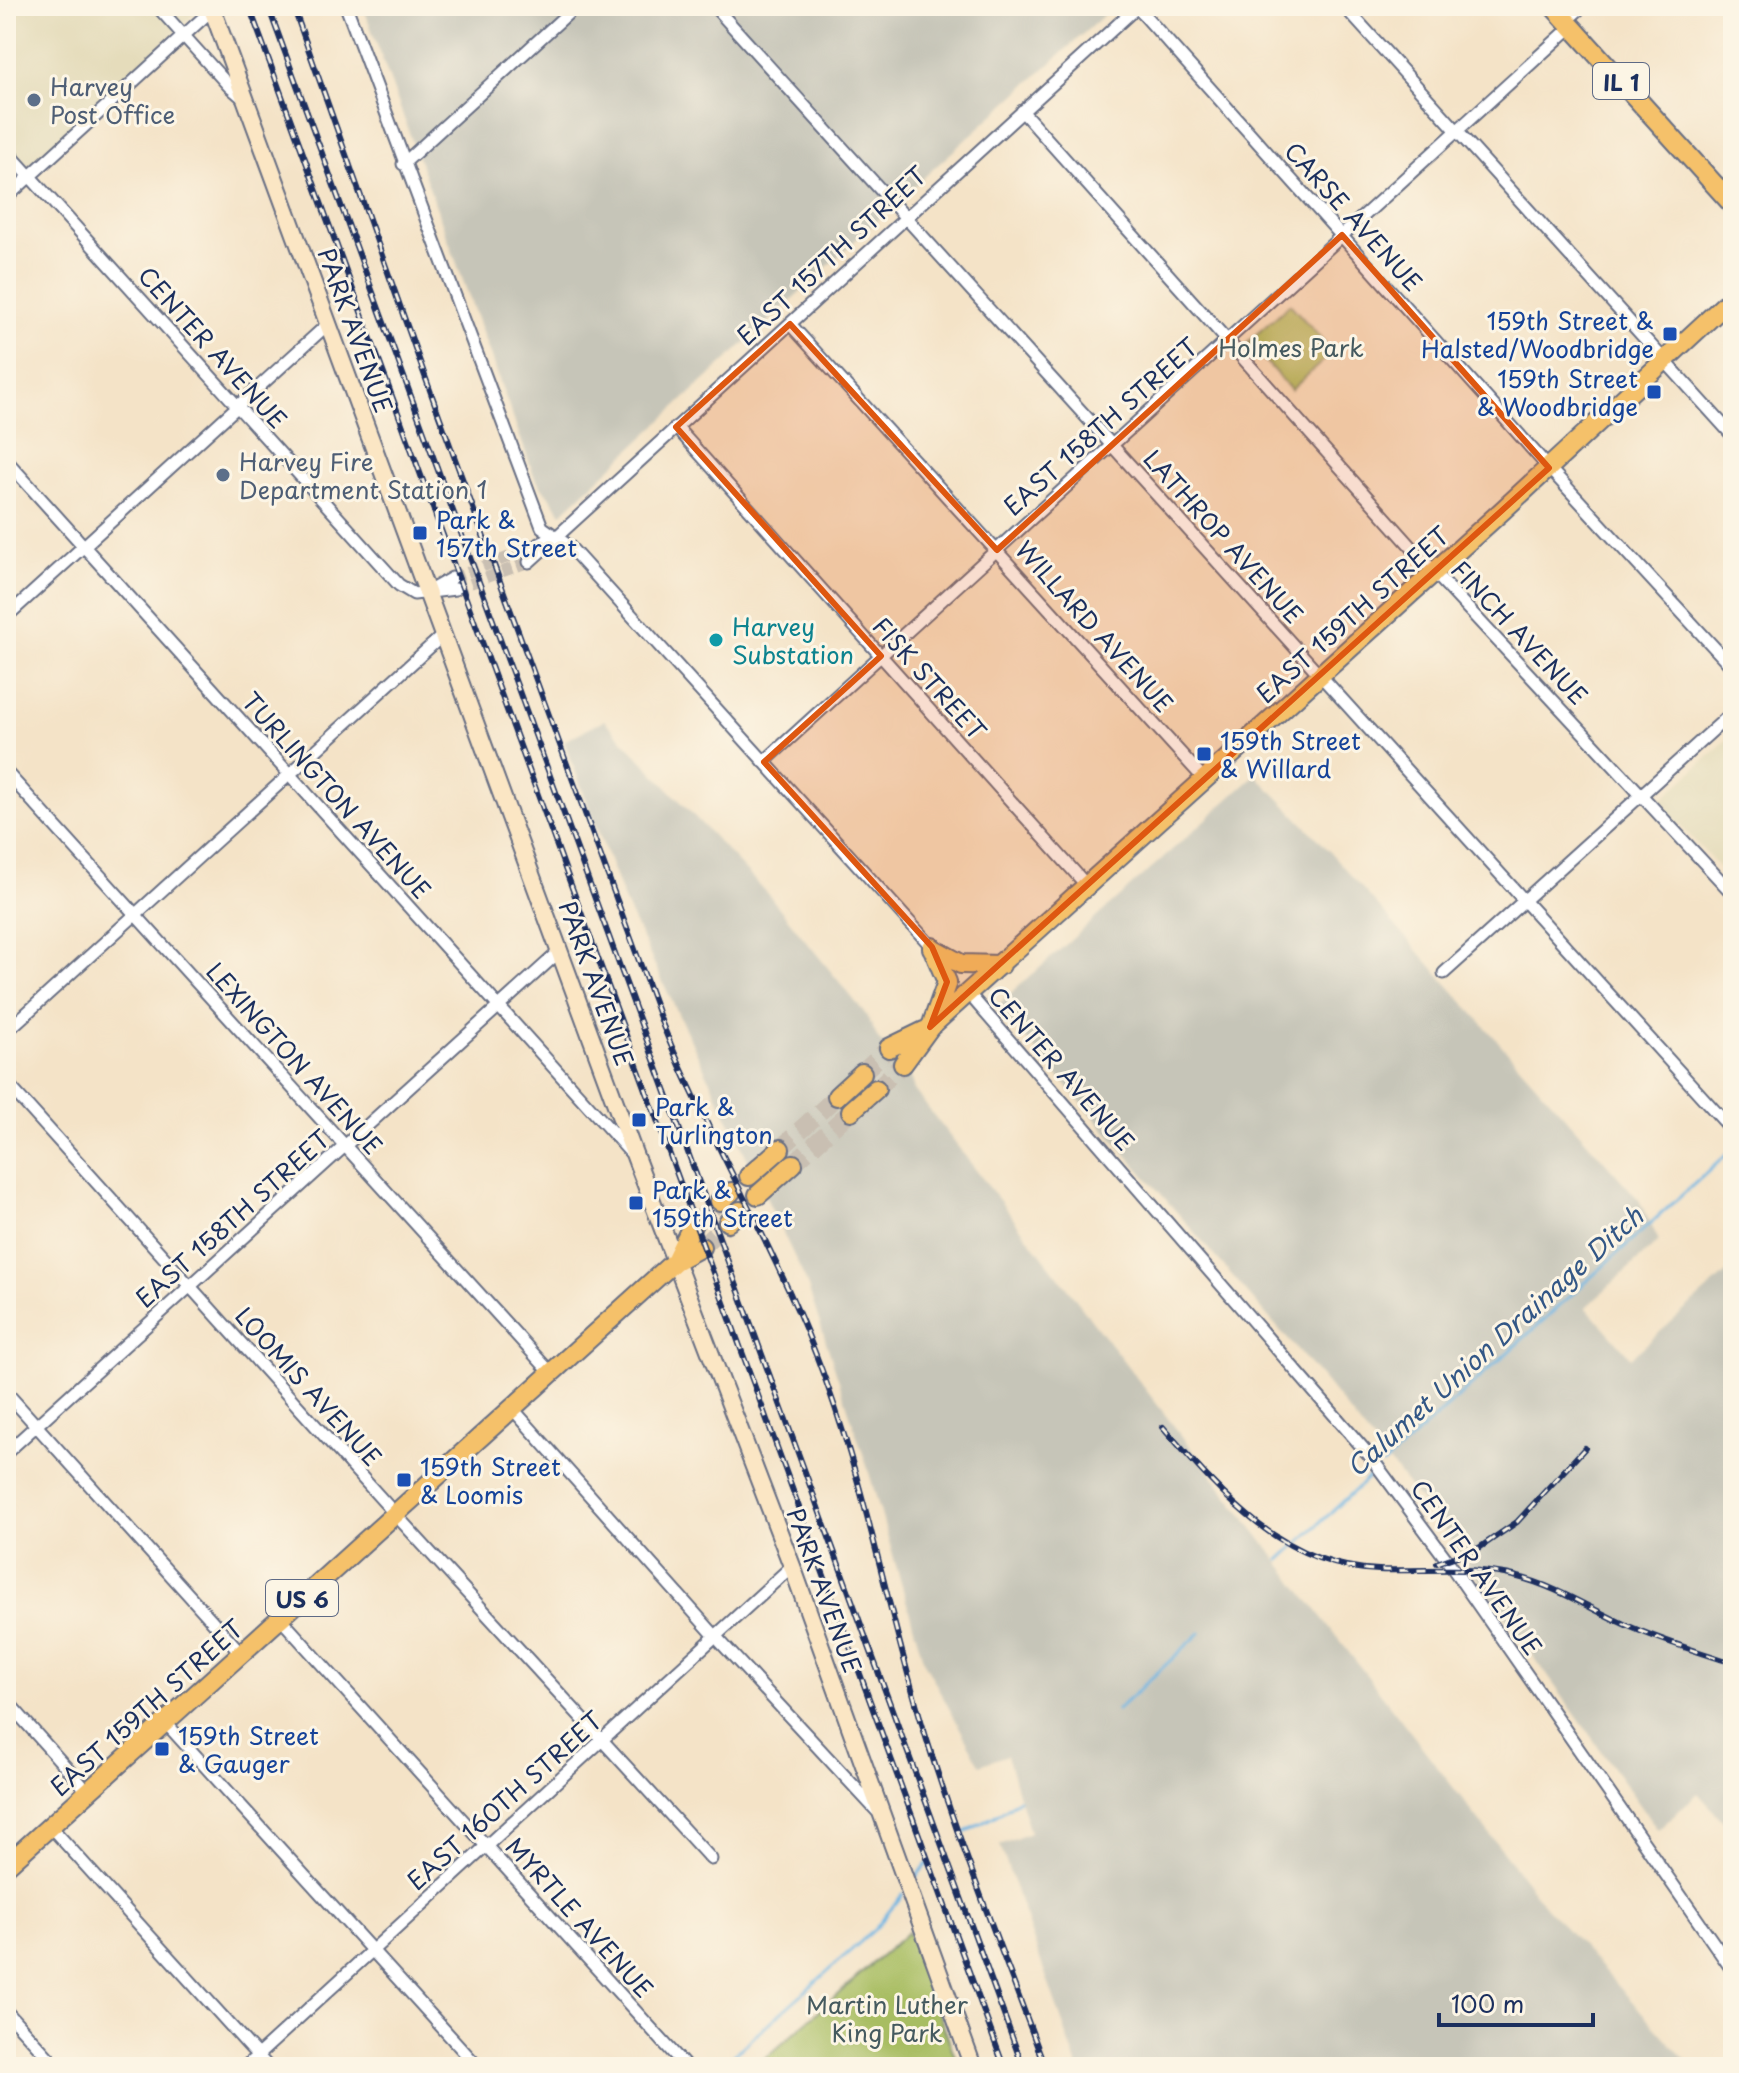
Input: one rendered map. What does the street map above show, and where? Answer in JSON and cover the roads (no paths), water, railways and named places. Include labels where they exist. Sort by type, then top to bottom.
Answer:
[{"type":"main road","name":"IL 1","points":[[1553,6],[1733,205]]},
{"type":"main road","name":"EAST 159TH STREET","points":[[889,1048],[930,1027],[969,994],[1733,297]]},
{"type":"main road","points":[[932,947],[961,964],[1001,965]]},
{"type":"main road","points":[[930,1027],[947,982],[932,947]]},
{"type":"main road","name":"EAST 159TH STREET","points":[[903,1064],[930,1027]]},
{"type":"main road","points":[[837,1096],[862,1073]]},
{"type":"main road","points":[[851,1111],[876,1089]]},
{"type":"main road","points":[[749,1176],[780,1149]]},
{"type":"main road","points":[[758,1195],[793,1164]]},
{"type":"main road","name":"EAST 159TH STREET","points":[[675,1261],[692,1226]]},
{"type":"main road","name":"EAST 159TH STREET","points":[[6,1866],[675,1261],[701,1247]]},
{"type":"street","points":[[157,6],[244,99]]},
{"type":"street","points":[[346,6],[542,527],[569,546],[932,947]]},
{"type":"street","points":[[403,164],[576,6]]},
{"type":"street","name":"LATHROP AVENUE","points":[[714,6],[1733,1131]]},
{"type":"street","points":[[1344,6],[1733,436]]},
{"type":"street","name":"EAST 158TH STREET","points":[[764,762],[1456,130],[1569,24],[1583,6]]},
{"type":"street","points":[[6,198],[215,7]]},
{"type":"street","name":"PARK AVENUE","points":[[215,7],[244,99],[636,1159],[792,1566],[973,2067]]},
{"type":"street","name":"EAST 157TH STREET","points":[[527,556],[554,537],[1137,7]]},
{"type":"street","name":"CARSE AVENUE","points":[[1137,7],[1549,468],[1733,668]]},
{"type":"street","name":"FINCH AVENUE","points":[[1022,111],[1434,572],[1733,894]]},
{"type":"street","name":"CENTER AVENUE","points":[[6,150],[399,585],[414,594],[427,592]]},
{"type":"street","points":[[6,617],[328,324]]},
{"type":"street","name":"WILLARD AVENUE","points":[[790,324],[1205,780]]},
{"type":"street","name":"FISK STREET","points":[[676,427],[1088,887]]},
{"type":"street","name":"TURLINGTON AVENUE","points":[[6,460],[636,1159]]},
{"type":"street","points":[[427,592],[454,584]]},
{"type":"street","points":[[6,1032],[443,635]]},
{"type":"street","points":[[1444,973],[1733,712]]},
{"type":"street","name":"LEXINGTON AVENUE","points":[[6,772],[551,1373]]},
{"type":"street","name":"EAST 158TH STREET","points":[[6,1453],[560,951]]},
{"type":"street","name":"CENTER AVENUE","points":[[969,994],[1369,1455],[1447,1560],[1733,1971]]},
{"type":"street","name":"LOOMIS AVENUE","points":[[6,1082],[711,1859]]},
{"type":"street","points":[[6,1392],[241,1653]]},
{"type":"street","points":[[512,1408],[716,1637],[880,1814]]},
{"type":"street","name":"EAST 160TH STREET","points":[[245,2067],[792,1566]]},
{"type":"street","name":"MYRTLE AVENUE","points":[[280,1618],[686,2067]]},
{"type":"street","points":[[6,1700],[88,1792]]},
{"type":"street","points":[[165,1722],[478,2067]]},
{"type":"street","points":[[50,1826],[268,2067]]},
{"type":"street","points":[[6,2011],[57,2067]]},
{"type":"waterway","name":"Calumet Union Drainage Ditch","points":[[1383,1465],[1733,1149]]},
{"type":"waterway","name":"Calumet Union Drainage Ditch","points":[[1280,1560],[1377,1470]]},
{"type":"waterway","name":"Calumet Union Drainage Ditch","points":[[1117,1710],[1200,1633]]},
{"type":"waterway","name":"Calumet Union Drainage Ditch","points":[[966,1832],[1019,1799]]},
{"type":"waterway","name":"Calumet Union Drainage Ditch","points":[[912,1881],[927,1864]]},
{"type":"waterway","name":"Calumet Union Drainage Ditch","points":[[720,2067],[875,1929],[903,1894]]},
{"type":"tunnel","points":[[452,578],[525,551]]},
{"type":"tunnel","points":[[455,589],[529,562]]},
{"type":"tunnel","points":[[862,1073],[889,1048]]},
{"type":"tunnel","points":[[876,1089],[903,1064]]},
{"type":"tunnel","points":[[780,1149],[837,1096]]},
{"type":"tunnel","points":[[793,1164],[851,1111]]},
{"type":"tunnel","points":[[692,1226],[720,1201]]},
{"type":"tunnel","points":[[701,1247],[728,1222]]},
{"type":"railway","points":[[249,6],[1004,2067]]},
{"type":"railway","points":[[268,6],[1023,2067]]},
{"type":"railway","points":[[293,6],[663,1026],[816,1355],[862,1497],[926,1737],[968,1862],[1045,2067]]},
{"type":"railway","points":[[1163,1427],[1231,1501],[1283,1541],[1312,1556],[1344,1566],[1379,1570],[1466,1570],[1518,1577],[1559,1592],[1651,1635],[1733,1663]]},
{"type":"railway","points":[[1437,1563],[1479,1548],[1517,1522],[1585,1448]]},
{"type":"place","name":"Harvey Post Office","points":[[34,100]]},
{"type":"place","name":"159th Street & Halsted/Woodbridge","points":[[1670,334]]},
{"type":"place","name":"159th Street & Woodbridge","points":[[1654,392]]},
{"type":"place","name":"Harvey Fire Department Station 1","points":[[223,475]]},
{"type":"place","name":"Park & 157th Street","points":[[420,533]]},
{"type":"place","name":"Harvey Substation","points":[[716,640]]},
{"type":"place","name":"159th Street & Willard","points":[[1204,754]]},
{"type":"place","name":"Park & Turlington","points":[[639,1120]]},
{"type":"place","name":"Park & 159th Street","points":[[636,1203]]},
{"type":"place","name":"159th Street & Loomis","points":[[404,1480]]},
{"type":"place","name":"159th Street & Gauger","points":[[162,1749]]},
{"type":"park label","name":"Holmes Park","points":[[1291,347]]},
{"type":"park label","name":"Martin Luther King Park","points":[[887,2018]]}]
